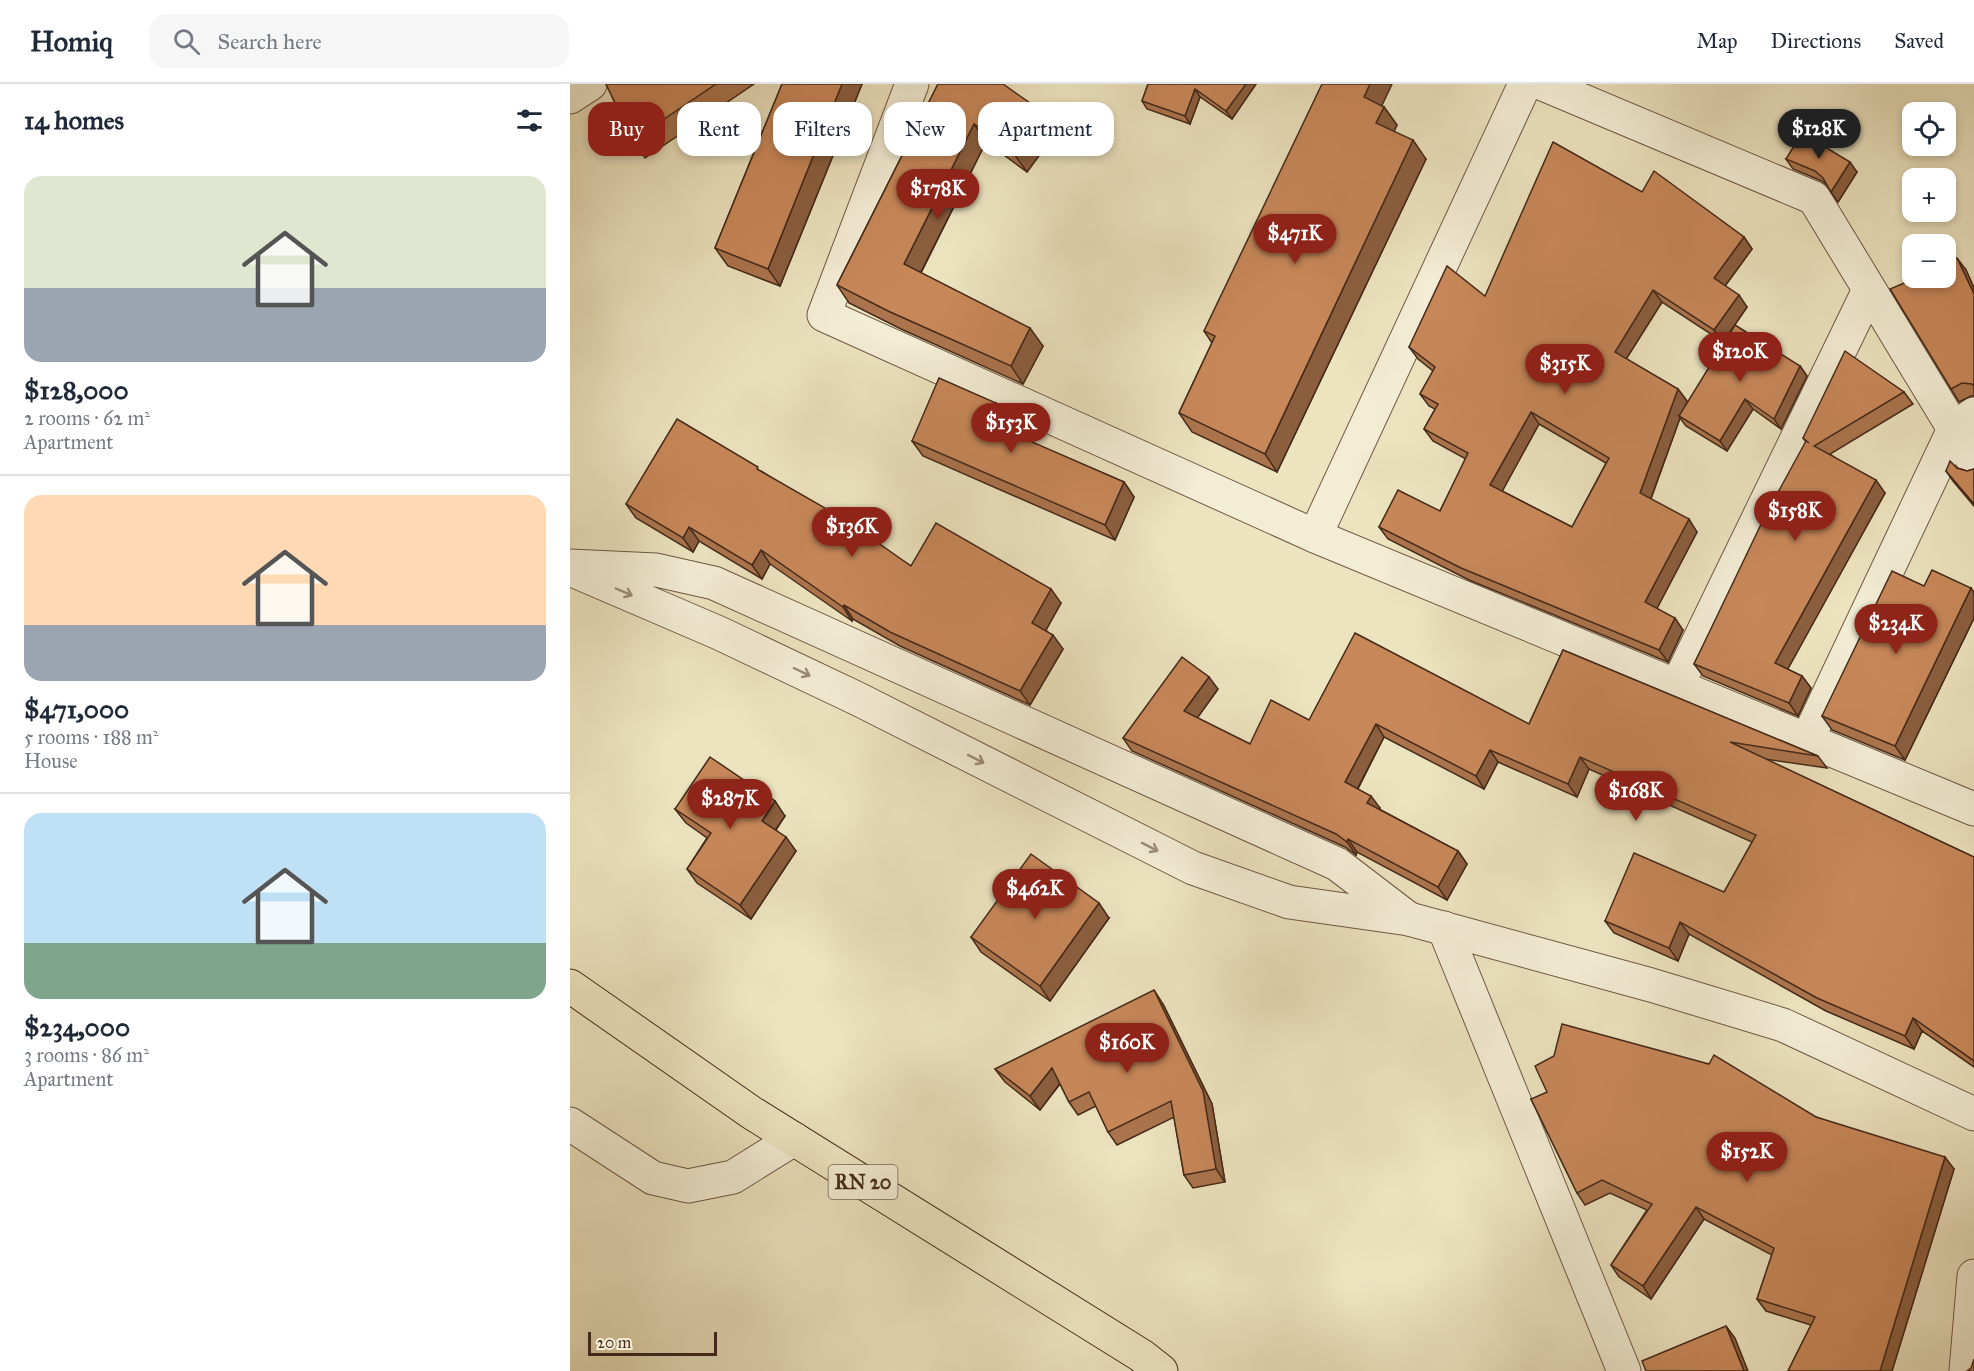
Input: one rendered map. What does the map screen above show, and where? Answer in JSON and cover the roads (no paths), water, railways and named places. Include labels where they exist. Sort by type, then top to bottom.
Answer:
[{"type":"main road","name":"RN 20","points":[[570,986],[752,1113],[1142,1356],[1161,1371]]},
{"type":"street","points":[[570,97],[590,84]]},
{"type":"street","points":[[912,84],[824,315],[1315,536],[1974,809]]},
{"type":"street","points":[[1315,536],[1525,84]]},
{"type":"street","points":[[1544,84],[1814,198],[1869,290],[1964,421],[1974,462]]},
{"type":"street","points":[[1677,686],[1869,290]]},
{"type":"street","points":[[1807,740],[1964,421]]},
{"type":"street","points":[[570,567],[719,633],[858,699],[1193,868],[1289,902],[1409,919],[1650,985],[1783,1025],[1974,1114]]},
{"type":"street","points":[[570,567],[656,570],[714,583],[1336,864],[1409,919]]},
{"type":"street","points":[[1444,928],[1624,1371]]},
{"type":"street","points":[[570,1124],[653,1178],[688,1186],[733,1177],[794,1139]]},
{"type":"street","points":[[1966,1371],[1974,1276]]}]
